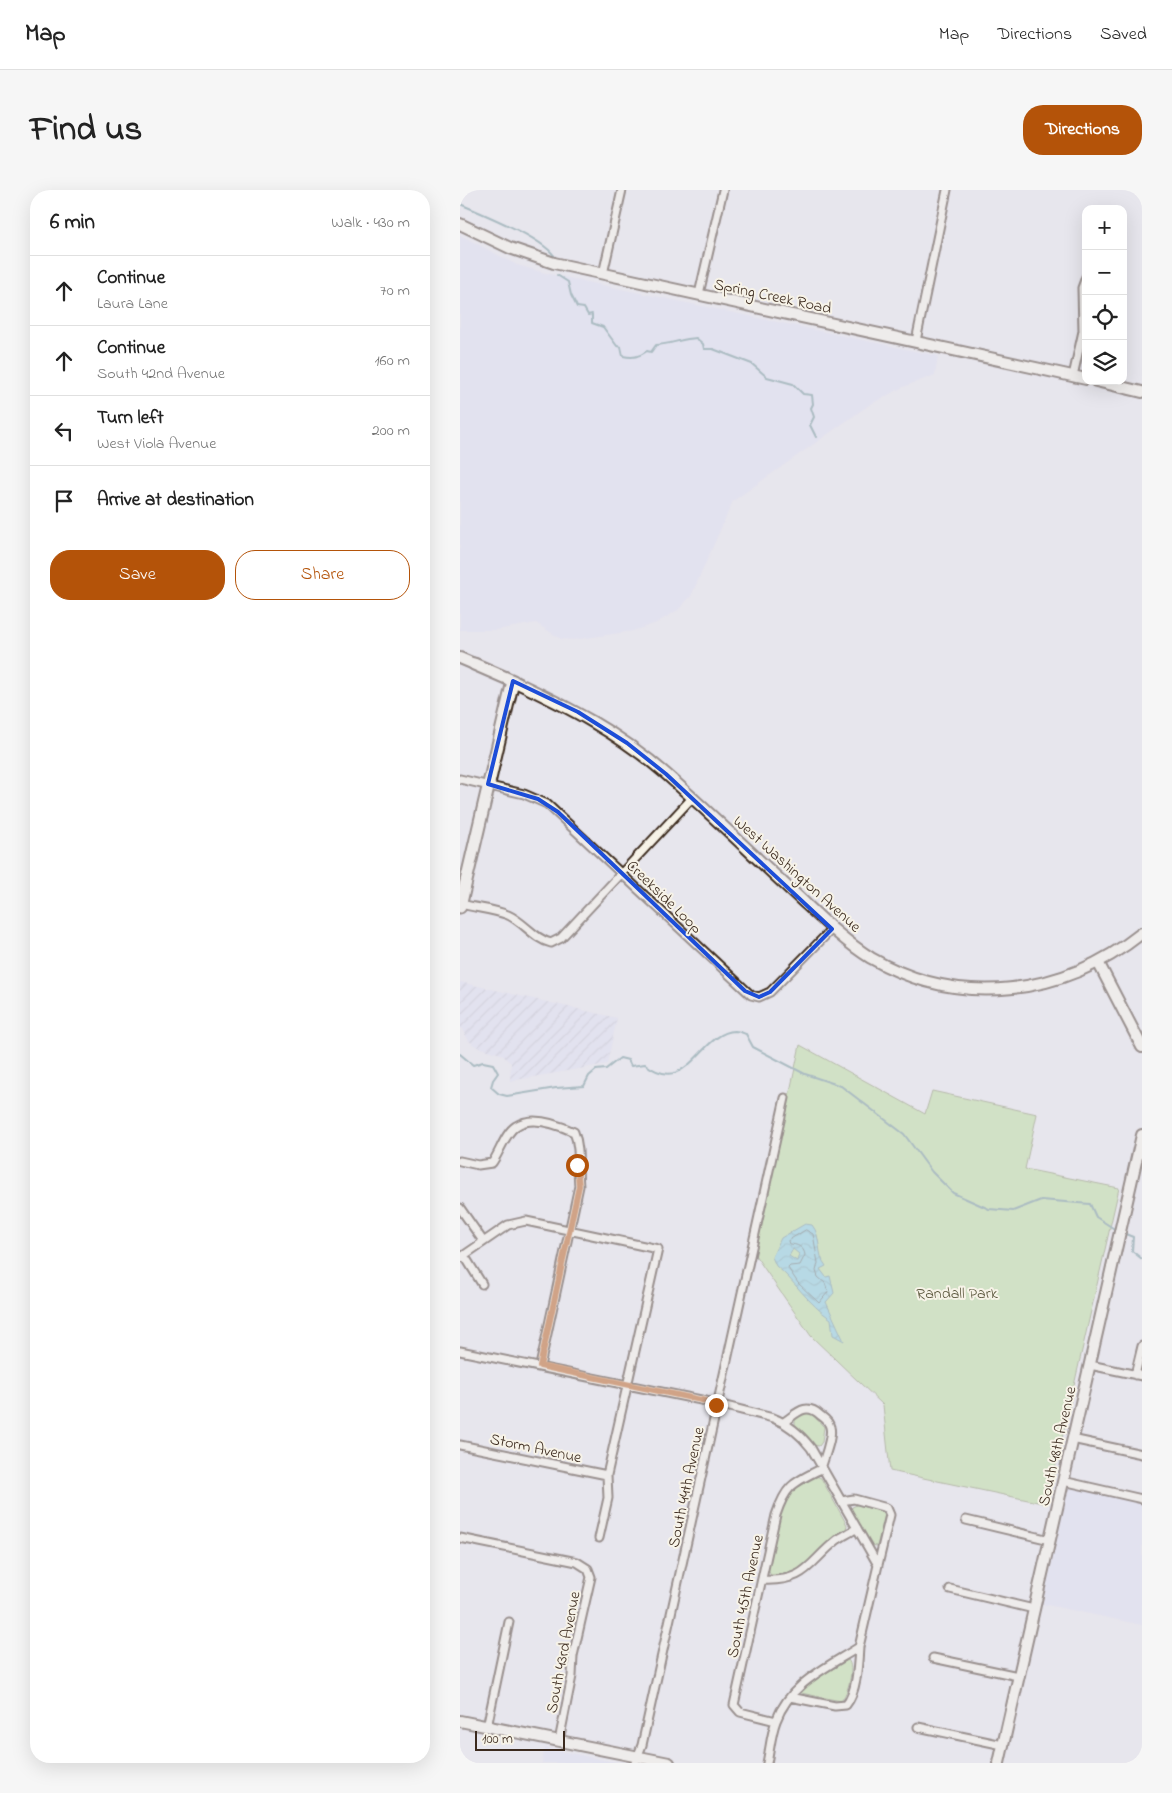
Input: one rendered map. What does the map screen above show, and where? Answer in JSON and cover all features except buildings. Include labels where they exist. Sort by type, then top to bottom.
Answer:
[{"type":"main road","name":"West Washington Avenue","points":[[474,664],[512,681]]},
{"type":"main road","points":[[460,906],[512,681]]},
{"type":"street","points":[[603,274],[622,190]]},
{"type":"street","points":[[699,294],[723,190]]},
{"type":"street","points":[[916,341],[947,190]]},
{"type":"street","name":"Spring Creek Road","points":[[460,224],[493,241],[531,256],[603,274],[1082,378]]},
{"type":"street","points":[[1073,376],[1083,331],[1082,295]]},
{"type":"street","points":[[1113,385],[1142,392]]},
{"type":"street","name":"West Washington Avenue","points":[[460,658],[474,664]]},
{"type":"street","name":"West Washington Avenue","points":[[512,681],[578,712],[627,743],[692,798],[832,929],[871,957],[912,977],[964,990],[986,991],[1031,986],[1055,980],[1098,962],[1124,948],[1142,933]]},
{"type":"street","name":"Creekside Loop","points":[[460,779],[488,784],[538,799],[547,804],[751,995],[759,997],[770,992],[832,929]]},
{"type":"street","points":[[460,906],[505,914],[523,923],[539,939],[551,943],[561,938],[692,798]]},
{"type":"street","points":[[1098,962],[1142,1047]]},
{"type":"street","name":"South 44th Avenue","points":[[635,1760],[642,1745],[784,1098]]},
{"type":"street","points":[[460,1161],[478,1165],[492,1163],[515,1126],[526,1122],[557,1125],[574,1132],[579,1144],[577,1165],[579,1186],[540,1366]]},
{"type":"street","name":"South 48th Avenue","points":[[999,1763],[1142,1135]]},
{"type":"street","points":[[460,1208],[483,1241]]},
{"type":"street","points":[[482,1284],[462,1256],[483,1241],[516,1222],[569,1230],[658,1249],[607,1476],[608,1498],[599,1538]]},
{"type":"street","points":[[1090,1365],[1139,1375],[1142,1346]]},
{"type":"street","points":[[460,1351],[706,1401],[784,1422],[807,1443],[878,1566]]},
{"type":"street","points":[[784,1422],[804,1408],[814,1409],[828,1422],[830,1430],[821,1469]]},
{"type":"street","points":[[1072,1439],[1142,1454]]},
{"type":"street","name":"Storm Avenue","points":[[460,1445],[607,1476]]},
{"type":"street","name":"South 45th Avenue","points":[[776,1721],[740,1712],[734,1705],[783,1493],[801,1479],[821,1469]]},
{"type":"street","points":[[1063,1481],[1142,1499]]},
{"type":"street","points":[[790,1696],[835,1706],[846,1705],[849,1701],[858,1664],[859,1647],[890,1515],[887,1508],[854,1499],[842,1501]]},
{"type":"street","points":[[966,1520],[1050,1540]]},
{"type":"street","points":[[762,1580],[787,1579],[802,1573],[837,1541],[857,1528]]},
{"type":"street","name":"South 43rd Avenue","points":[[460,1538],[577,1562],[588,1569],[591,1577],[573,1656],[572,1676],[559,1741]]},
{"type":"street","points":[[950,1589],[1034,1609]]},
{"type":"street","points":[[487,1727],[509,1622]]},
{"type":"street","points":[[767,1763],[776,1721],[790,1696],[799,1685],[859,1647]]},
{"type":"street","points":[[933,1658],[1018,1676]]},
{"type":"street","points":[[460,1721],[559,1741],[635,1760],[669,1763]]},
{"type":"street","points":[[918,1726],[1003,1745]]},
{"type":"highlighted area","points":[[513,681],[578,712],[627,743],[666,774],[832,929],[770,992],[759,997],[745,991],[558,812],[538,799],[488,784]]},
{"type":"shaded area","points":[[460,235],[517,265],[545,273],[938,356],[935,375],[903,387],[869,405],[733,501],[691,596],[678,610],[656,623],[633,631],[573,640],[561,639],[536,623],[496,630],[460,630]]},
{"type":"shaded area","points":[[460,982],[617,1018],[607,1064],[510,1081],[511,1063],[501,1054],[477,1047],[469,1041],[460,1026]]},
{"type":"shaded area","points":[[1068,1487],[1142,1503],[1142,1625],[1043,1604]]},
{"type":"shaded area","points":[[545,1748],[619,1763],[542,1763]]},
{"type":"green space","name":"Randall Park","points":[[800,1045],[925,1114],[932,1091],[1037,1114],[1025,1169],[1119,1188],[1047,1504],[890,1471],[883,1405],[811,1336],[755,1255]]},
{"type":"green space","points":[[804,1413],[812,1414],[824,1427],[822,1442],[819,1446],[813,1445],[795,1426],[795,1419]]},
{"type":"green space","points":[[816,1476],[821,1478],[847,1525],[846,1529],[812,1560],[792,1572],[771,1576],[768,1569],[781,1507],[790,1492]]},
{"type":"green space","points":[[857,1505],[881,1511],[885,1514],[877,1546],[870,1545],[851,1512],[852,1507]]},
{"type":"green space","points":[[848,1660],[851,1668],[850,1680],[844,1698],[841,1701],[801,1693],[807,1684]]},
{"type":"water","points":[[805,1224],[812,1225],[817,1235],[821,1256],[826,1266],[820,1269],[826,1277],[830,1276],[834,1293],[826,1302],[844,1341],[833,1335],[831,1319],[816,1307],[776,1266],[772,1257],[781,1238]],"holes":[[[793,1249],[799,1254],[797,1261],[789,1256]]]},
{"type":"waterway","points":[[460,204],[528,236],[541,244],[556,259]]},
{"type":"waterway","points":[[557,275],[568,282],[571,295],[577,307],[584,308],[588,315],[592,314],[592,323],[603,327],[617,346],[621,347],[623,356],[641,355],[647,351],[651,352],[656,345],[696,338],[703,344],[704,349],[713,349],[752,364],[767,377],[793,384],[803,394],[812,395],[813,404],[811,408],[814,417],[810,425],[816,437]]},
{"type":"waterway","points":[[460,1054],[473,1065],[483,1062],[493,1064],[498,1073],[491,1087],[499,1094],[507,1096],[556,1088],[584,1086],[589,1076],[596,1070],[606,1069],[620,1058],[628,1060],[631,1066],[645,1064],[660,1072],[672,1073],[683,1069],[712,1041],[723,1034],[739,1032],[746,1034],[753,1047],[805,1074],[841,1086],[904,1134],[932,1172],[953,1193],[989,1209],[1013,1211],[1041,1200],[1090,1204],[1096,1217],[1116,1230]]},
{"type":"waterway","points":[[1123,1233],[1133,1237],[1132,1251],[1142,1259]]},
{"type":"route","points":[[577,1165],[579,1186],[540,1366],[706,1401],[716,1405]]}]
